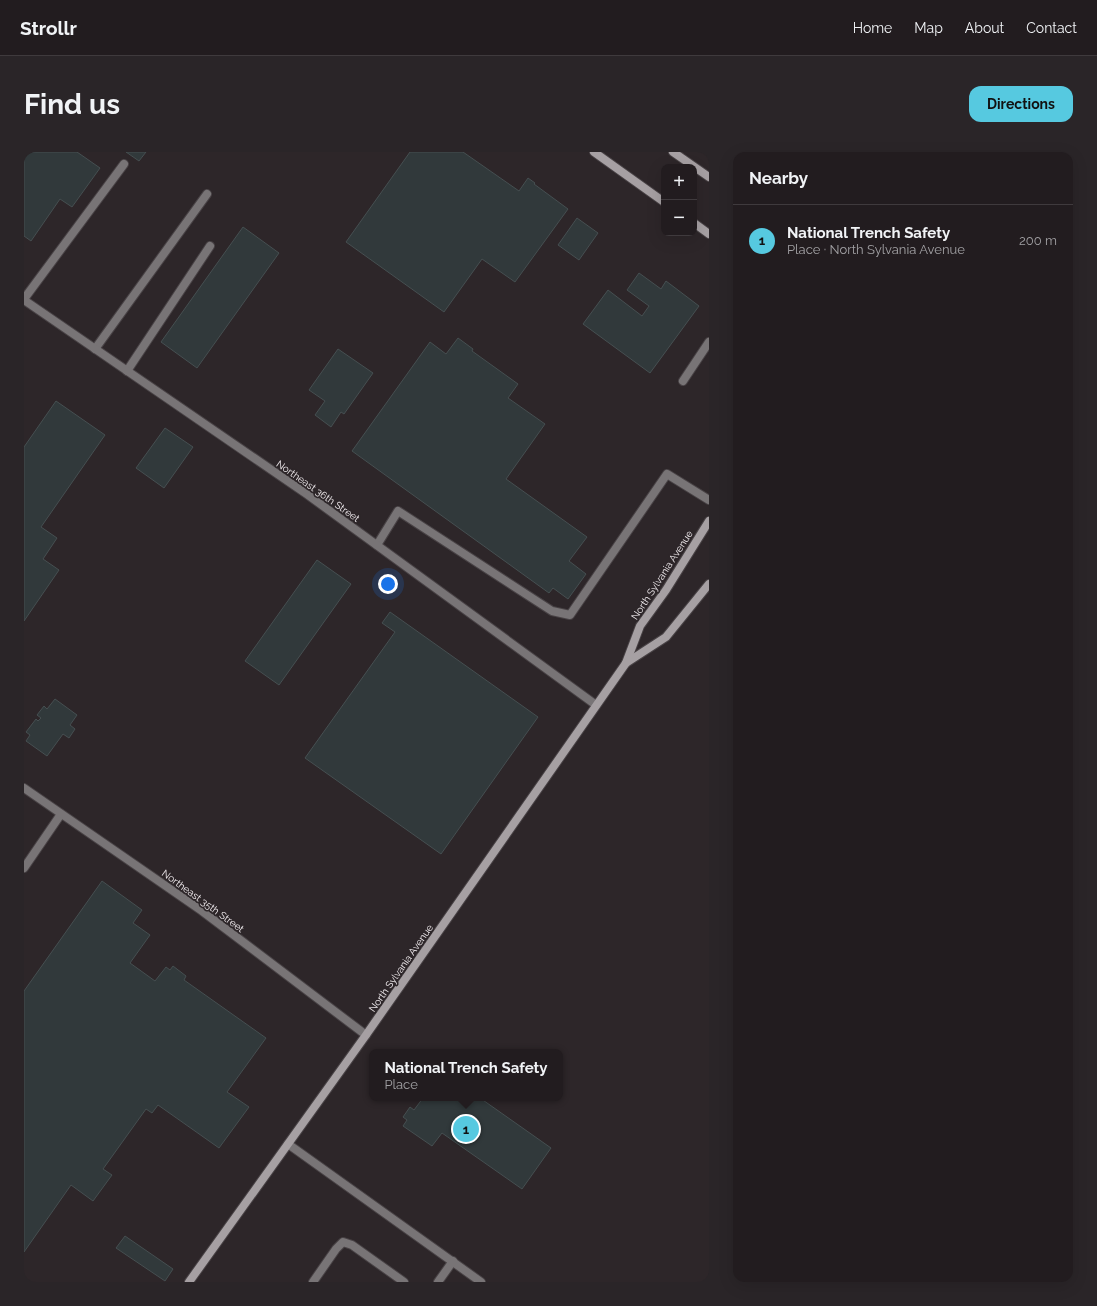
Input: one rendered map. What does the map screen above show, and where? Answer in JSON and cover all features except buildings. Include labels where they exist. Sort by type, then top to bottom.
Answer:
[{"type":"main road","points":[[594,152],[661,200]]},
{"type":"main road","points":[[673,152],[709,177]]},
{"type":"main road","points":[[697,225],[709,234]]},
{"type":"main road","name":"North Sylvania Avenue","points":[[189,1282],[366,1035],[626,663],[640,626],[666,590],[709,521]]},
{"type":"main road","name":"North Sylvania Avenue","points":[[626,663],[666,637],[709,584]]},
{"type":"street","points":[[24,300],[124,164]]},
{"type":"street","points":[[96,349],[207,194]]},
{"type":"street","points":[[127,371],[210,246]]},
{"type":"street","name":"Northeast 36th Street","points":[[24,300],[308,496],[596,705]]},
{"type":"street","points":[[683,380],[709,342]]},
{"type":"street","points":[[377,545],[398,511],[552,611],[570,615],[667,474],[709,500]]},
{"type":"street","name":"Northeast 35th Street","points":[[24,788],[202,911],[366,1035]]},
{"type":"street","points":[[24,868],[62,814]]},
{"type":"street","points":[[288,1144],[481,1282]]},
{"type":"street","points":[[313,1282],[336,1249],[343,1242],[352,1245],[404,1282]]},
{"type":"street","points":[[438,1282],[453,1262]]},
{"type":"place","name":"National Trench Safety","points":[[466,1129]]}]
